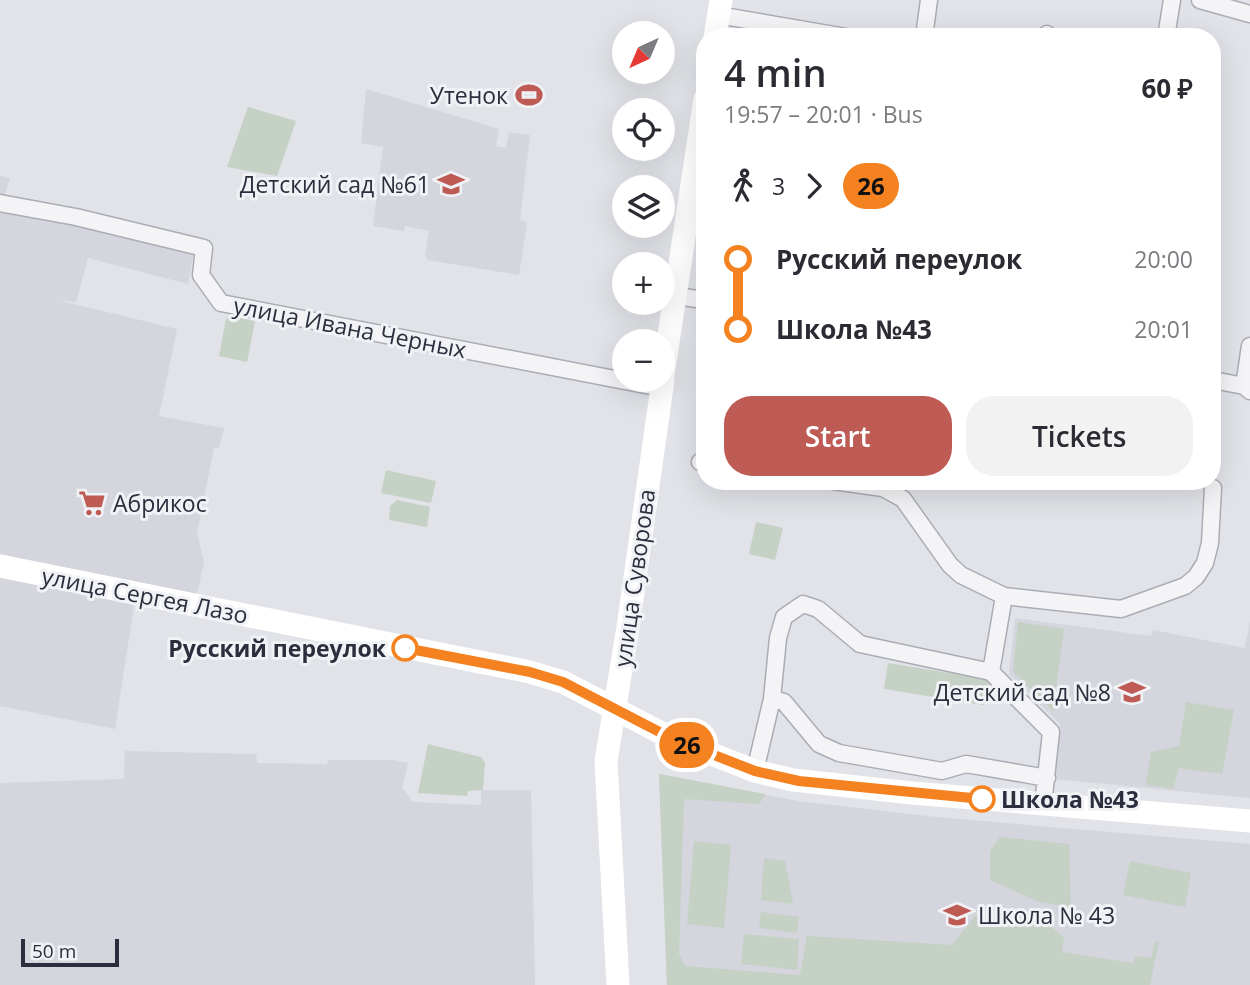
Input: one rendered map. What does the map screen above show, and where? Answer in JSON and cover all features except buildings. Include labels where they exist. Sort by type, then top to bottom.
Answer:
[{"type":"street","points":[[925,28],[929,0]]},
{"type":"street","points":[[1167,28],[1172,0]]},
{"type":"street","points":[[1200,0],[1250,14]]},
{"type":"street","points":[[718,17],[788,28]]},
{"type":"street","name":"улица Суворова","points":[[675,296],[696,158]]},
{"type":"street","name":"улица Ивана Черных","points":[[0,203],[76,217],[204,248],[201,275],[221,303],[612,372]]},
{"type":"street","points":[[675,296],[696,299]]},
{"type":"street","points":[[1221,382],[1247,389],[1250,346]]},
{"type":"street","name":"улица Суворова","points":[[618,985],[606,761],[628,627],[660,392]]},
{"type":"street","points":[[887,490],[903,499],[950,565],[961,575],[1004,596],[1121,609],[1185,586],[1196,577],[1205,563],[1210,543],[1213,490]]},
{"type":"street","name":"улица Сергея Лазо","points":[[0,566],[530,672],[563,682],[673,739],[755,771],[799,781],[1250,821]]},
{"type":"street","points":[[991,672],[1004,596]]},
{"type":"street","points":[[755,771],[772,699],[778,638],[784,617],[803,604],[818,609],[860,644],[991,672],[1051,732],[1043,804]]},
{"type":"street","points":[[772,699],[784,702],[819,744],[839,753],[942,771],[966,764],[1046,778]]},
{"type":"shaded area","name":"Детский сад №61","points":[[366,89],[499,129],[496,146],[506,148],[509,132],[530,135],[520,220],[527,222],[519,275],[428,260],[425,255],[429,231],[405,226],[404,231],[373,226],[383,147],[361,143]]},
{"type":"shaded area","points":[[0,176],[10,178],[4,196],[196,242],[188,284],[88,258],[76,302],[57,300],[177,329],[159,416],[224,428],[219,448],[214,448],[197,533],[204,562],[197,594],[0,554]]},
{"type":"shaded area","points":[[0,577],[134,605],[115,729],[0,706]]},
{"type":"shaded area","name":"Детский сад №8","points":[[1015,618],[1151,636],[1153,630],[1245,648],[1250,621],[1250,798],[1054,779],[1060,724],[1009,674]]},
{"type":"shaded area","points":[[125,751],[256,754],[257,763],[327,764],[328,760],[394,760],[408,763],[402,788],[413,802],[481,805],[481,790],[531,790],[535,985],[0,985],[0,783],[124,779]]},
{"type":"shaded area","name":"Школа № 43","points":[[659,774],[798,801],[936,817],[1250,844],[1250,985],[667,985]]},
{"type":"green space","points":[[248,107],[296,121],[277,176],[227,167]]},
{"type":"green space","points":[[231,316],[255,321],[247,362],[219,356],[226,319]]},
{"type":"green space","points":[[386,470],[436,481],[431,503],[381,493]]},
{"type":"green space","points":[[397,500],[430,507],[427,527],[389,520],[390,506]]},
{"type":"green space","points":[[756,522],[783,528],[775,560],[749,554]]},
{"type":"green space","points":[[1018,622],[1064,629],[1053,711],[1013,672]]},
{"type":"green space","points":[[888,663],[991,680],[997,684],[984,705],[884,689]]},
{"type":"green space","points":[[1186,702],[1234,710],[1222,774],[1179,768],[1173,789],[1146,785],[1151,752],[1179,746]]},
{"type":"green space","points":[[428,744],[481,757],[485,763],[483,790],[468,791],[467,796],[418,793]]},
{"type":"green space","points":[[659,774],[766,794],[759,804],[684,799],[679,954],[685,966],[800,975],[807,936],[952,945],[976,915],[1049,925],[1064,938],[1062,952],[1133,963],[1135,956],[1151,958],[1155,942],[1159,941],[1150,985],[667,985]]},
{"type":"green space","points":[[1000,837],[1069,844],[1071,907],[1039,902],[990,880],[990,851]]},
{"type":"green space","points":[[694,841],[731,845],[724,928],[687,924]]},
{"type":"green space","points":[[764,858],[785,861],[793,904],[761,900]]},
{"type":"green space","points":[[1130,861],[1191,873],[1185,907],[1123,895]]},
{"type":"green space","points":[[761,912],[799,917],[797,933],[759,928]]},
{"type":"green space","points":[[744,934],[799,939],[797,970],[741,964]]},
{"type":"bus line","name":"26","points":[[405,648],[530,672],[563,682],[673,739],[755,771],[799,781],[982,799]]},
{"type":"place","name":"Утенок","points":[[529,95]]},
{"type":"place","name":"Детский сад №61","points":[[451,184]]},
{"type":"place","name":"Абрикос","points":[[92,503]]},
{"type":"place","name":"Русский переулок","points":[[405,648]]},
{"type":"place","name":"Детский сад №8","points":[[1132,692]]},
{"type":"place","name":"Школа №43","points":[[982,799]]},
{"type":"place","name":"Школа № 43","points":[[957,915]]}]
